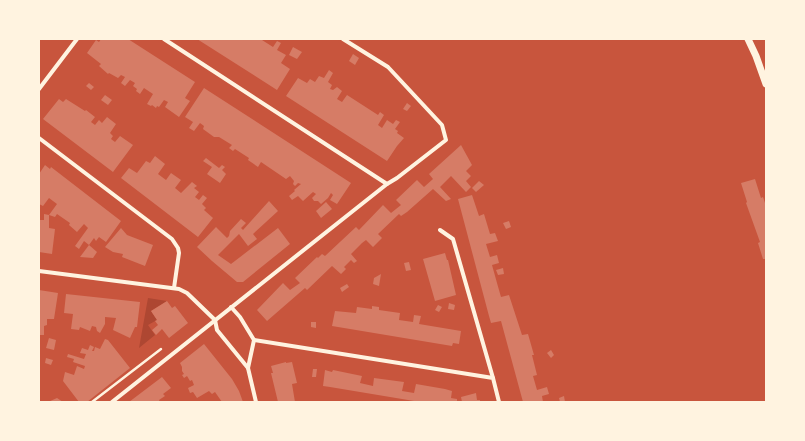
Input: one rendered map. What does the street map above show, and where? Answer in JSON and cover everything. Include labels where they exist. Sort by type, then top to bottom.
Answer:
[{"type":"street","points":[[39,89],[77,39]]},
{"type":"street","points":[[164,39],[387,184]]},
{"type":"street","points":[[112,402],[231,306],[387,184],[446,140],[442,125],[388,67],[343,39]]},
{"type":"street","points":[[748,39],[766,84]]},
{"type":"street","points":[[39,138],[172,239],[178,248],[179,253],[174,288]]},
{"type":"street","points":[[440,230],[453,239],[499,402]]},
{"type":"street","points":[[39,271],[179,289],[187,293],[215,320],[216,330],[248,368]]},
{"type":"street","points":[[231,306],[240,317],[254,340],[248,368],[256,402]]},
{"type":"street","points":[[254,340],[493,378]]},
{"type":"path","points":[[92,402],[165,346]]},
{"type":"shaded area","points":[[148,298],[167,301],[151,311],[157,320],[148,325],[155,335],[139,348]]},
{"type":"building","points":[[101,39],[128,39],[195,82],[185,98],[190,101],[179,117],[165,107],[168,102],[164,100],[159,107],[157,106],[156,108],[147,104],[153,94],[144,88],[140,94],[133,86],[135,83],[130,80],[125,86],[121,83],[125,77],[121,75],[118,78],[109,73],[108,74],[99,66],[101,64],[87,53],[96,40],[99,42]]},
{"type":"building","points":[[197,39],[263,39],[262,40],[273,47],[277,41],[281,43],[277,50],[286,55],[281,63],[290,69],[277,90]]},
{"type":"building","points":[[293,47],[302,52],[297,59],[289,55]]},
{"type":"building","points":[[353,54],[359,58],[355,65],[349,61]]},
{"type":"building","points":[[329,70],[333,73],[328,82],[332,85],[330,89],[333,90],[337,87],[342,91],[337,99],[342,102],[347,95],[378,115],[380,112],[384,115],[378,125],[382,128],[387,120],[393,124],[396,120],[400,122],[395,129],[398,131],[397,133],[404,138],[387,161],[286,96],[298,78],[307,83],[310,79],[315,82],[319,76],[324,78]]},
{"type":"building","points":[[89,83],[94,87],[91,90],[86,86]]},
{"type":"building","points":[[204,88],[351,183],[337,204],[330,200],[333,195],[331,193],[321,204],[318,201],[314,201],[312,198],[316,194],[313,192],[303,201],[298,196],[292,200],[289,196],[301,184],[298,183],[295,186],[293,184],[294,181],[290,176],[286,179],[261,162],[258,167],[248,160],[249,158],[235,149],[233,151],[229,148],[232,145],[219,137],[214,137],[203,129],[204,126],[200,123],[194,131],[189,128],[193,122],[185,117]]},
{"type":"building","points":[[105,95],[112,100],[108,105],[101,100]]},
{"type":"building","points":[[59,99],[63,102],[66,99],[85,111],[86,110],[95,117],[91,122],[95,125],[99,120],[102,123],[107,117],[116,124],[110,133],[113,136],[111,139],[115,142],[120,136],[133,145],[113,172],[43,119]]},
{"type":"building","points":[[407,103],[411,106],[407,111],[403,109]]},
{"type":"building","points":[[461,145],[472,165],[466,171],[471,176],[466,181],[471,187],[466,192],[451,176],[440,187],[451,199],[446,201],[433,189],[407,212],[401,216],[399,214],[378,234],[382,238],[373,247],[366,240],[362,243],[351,254],[357,261],[354,263],[351,260],[344,267],[346,269],[341,274],[332,266],[307,290],[305,288],[267,321],[257,310],[283,283],[290,290],[300,283],[295,278],[317,257],[318,258],[322,254],[325,256],[356,227],[359,230],[383,205],[391,213],[401,205],[396,200],[417,180],[424,187],[433,179],[429,174]]},
{"type":"building","points":[[155,156],[165,164],[158,174],[166,180],[171,173],[181,180],[175,188],[181,193],[192,182],[197,186],[194,188],[199,192],[195,197],[199,200],[203,195],[207,198],[202,204],[206,208],[204,210],[213,218],[198,237],[121,178],[129,168],[137,173],[146,161],[150,163]]},
{"type":"building","points":[[206,158],[219,168],[222,165],[225,167],[222,170],[226,174],[220,183],[207,174],[212,167],[203,161]]},
{"type":"building","points":[[45,165],[50,169],[51,167],[121,221],[106,242],[99,237],[96,241],[94,238],[89,245],[84,241],[79,249],[75,246],[88,228],[84,224],[77,232],[69,225],[70,223],[57,214],[55,217],[49,215],[57,204],[49,198],[43,206],[39,204],[39,174]]},
{"type":"building","points":[[755,179],[761,198],[763,197],[766,206],[766,259],[763,259],[758,243],[760,242],[746,203],[747,202],[741,183]]},
{"type":"building","points":[[479,181],[484,185],[476,192],[472,188]]},
{"type":"building","points":[[472,195],[479,216],[484,214],[490,234],[495,233],[498,241],[486,244],[490,257],[497,255],[499,263],[492,265],[501,297],[509,295],[522,335],[528,334],[534,355],[532,355],[537,375],[533,376],[537,390],[547,387],[549,394],[542,396],[543,402],[523,402],[501,321],[491,323],[458,199]]},
{"type":"building","points":[[269,201],[278,211],[253,234],[257,239],[248,246],[239,234],[218,255],[231,264],[278,228],[290,244],[243,282],[237,282],[197,247],[216,227],[227,238],[230,231],[241,219],[246,223],[241,228],[243,230]]},
{"type":"building","points":[[326,202],[332,209],[321,218],[316,211]]},
{"type":"building","points":[[44,214],[49,215],[49,228],[55,229],[52,254],[39,252],[39,220],[44,220]]},
{"type":"building","points":[[509,221],[511,227],[506,229],[503,223]]},
{"type":"building","points":[[121,228],[127,235],[153,245],[145,266],[122,257],[123,254],[113,252],[105,247]]},
{"type":"building","points":[[89,245],[97,252],[93,258],[80,257]]},
{"type":"building","points":[[445,253],[456,295],[435,301],[423,259]]},
{"type":"building","points":[[409,262],[411,270],[406,271],[404,263]]},
{"type":"building","points":[[503,268],[504,274],[498,275],[496,270]]},
{"type":"building","points":[[381,274],[379,286],[373,284],[374,278]]},
{"type":"building","points":[[347,284],[349,287],[342,292],[340,288]]},
{"type":"building","points":[[39,290],[58,293],[54,319],[47,319],[47,325],[44,326],[44,335],[39,335]]},
{"type":"building","points":[[66,294],[140,302],[137,327],[135,327],[130,338],[113,330],[116,318],[105,317],[105,324],[100,333],[97,331],[96,327],[92,326],[90,331],[80,327],[79,330],[71,329],[73,314],[64,313]]},
{"type":"building","points":[[167,301],[172,308],[175,306],[188,323],[169,338],[162,329],[156,335],[152,330],[158,325],[155,321],[157,320],[151,311]]},
{"type":"building","points":[[449,303],[455,305],[454,310],[448,309]]},
{"type":"building","points":[[438,305],[442,307],[439,312],[435,310]]},
{"type":"building","points":[[372,306],[379,307],[379,310],[400,313],[399,320],[413,322],[414,315],[421,316],[419,324],[461,331],[459,344],[453,343],[452,346],[332,326],[335,311],[356,313],[357,307],[372,309]]},
{"type":"building","points":[[311,322],[316,322],[316,328],[311,327]]},
{"type":"building","points":[[49,338],[56,340],[54,350],[46,348]]},
{"type":"building","points":[[105,339],[108,340],[130,368],[87,402],[79,402],[63,381],[65,372],[74,375],[77,366],[84,369],[85,366],[73,362],[74,359],[67,357],[68,354],[84,359],[86,354],[80,353],[82,348],[88,350],[90,345],[94,347],[92,351],[94,351],[95,347],[100,349]]},
{"type":"building","points":[[204,344],[232,379],[243,402],[222,402],[215,392],[212,394],[209,391],[197,398],[193,392],[190,393],[188,388],[194,385],[192,380],[190,381],[187,376],[184,378],[182,375],[184,374],[180,363]]},
{"type":"building","points":[[551,350],[554,355],[551,358],[547,353]]},
{"type":"building","points":[[46,358],[53,360],[51,365],[45,363]]},
{"type":"building","points":[[292,362],[297,383],[292,384],[295,402],[278,402],[271,373],[273,373],[271,366]]},
{"type":"building","points":[[313,369],[317,369],[316,377],[312,377]]},
{"type":"building","points":[[325,370],[332,372],[333,370],[362,376],[360,383],[373,386],[374,378],[404,382],[402,391],[414,393],[416,384],[445,389],[452,391],[451,398],[457,399],[457,402],[420,402],[323,386]]},
{"type":"building","points":[[162,377],[171,388],[163,394],[165,396],[159,400],[160,402],[129,402]]},
{"type":"building","points":[[476,393],[477,400],[480,400],[480,402],[462,402],[461,397]]},
{"type":"building","points":[[564,396],[565,402],[560,402],[559,398]]},
{"type":"building","points":[[57,398],[63,402],[48,402]]}]
